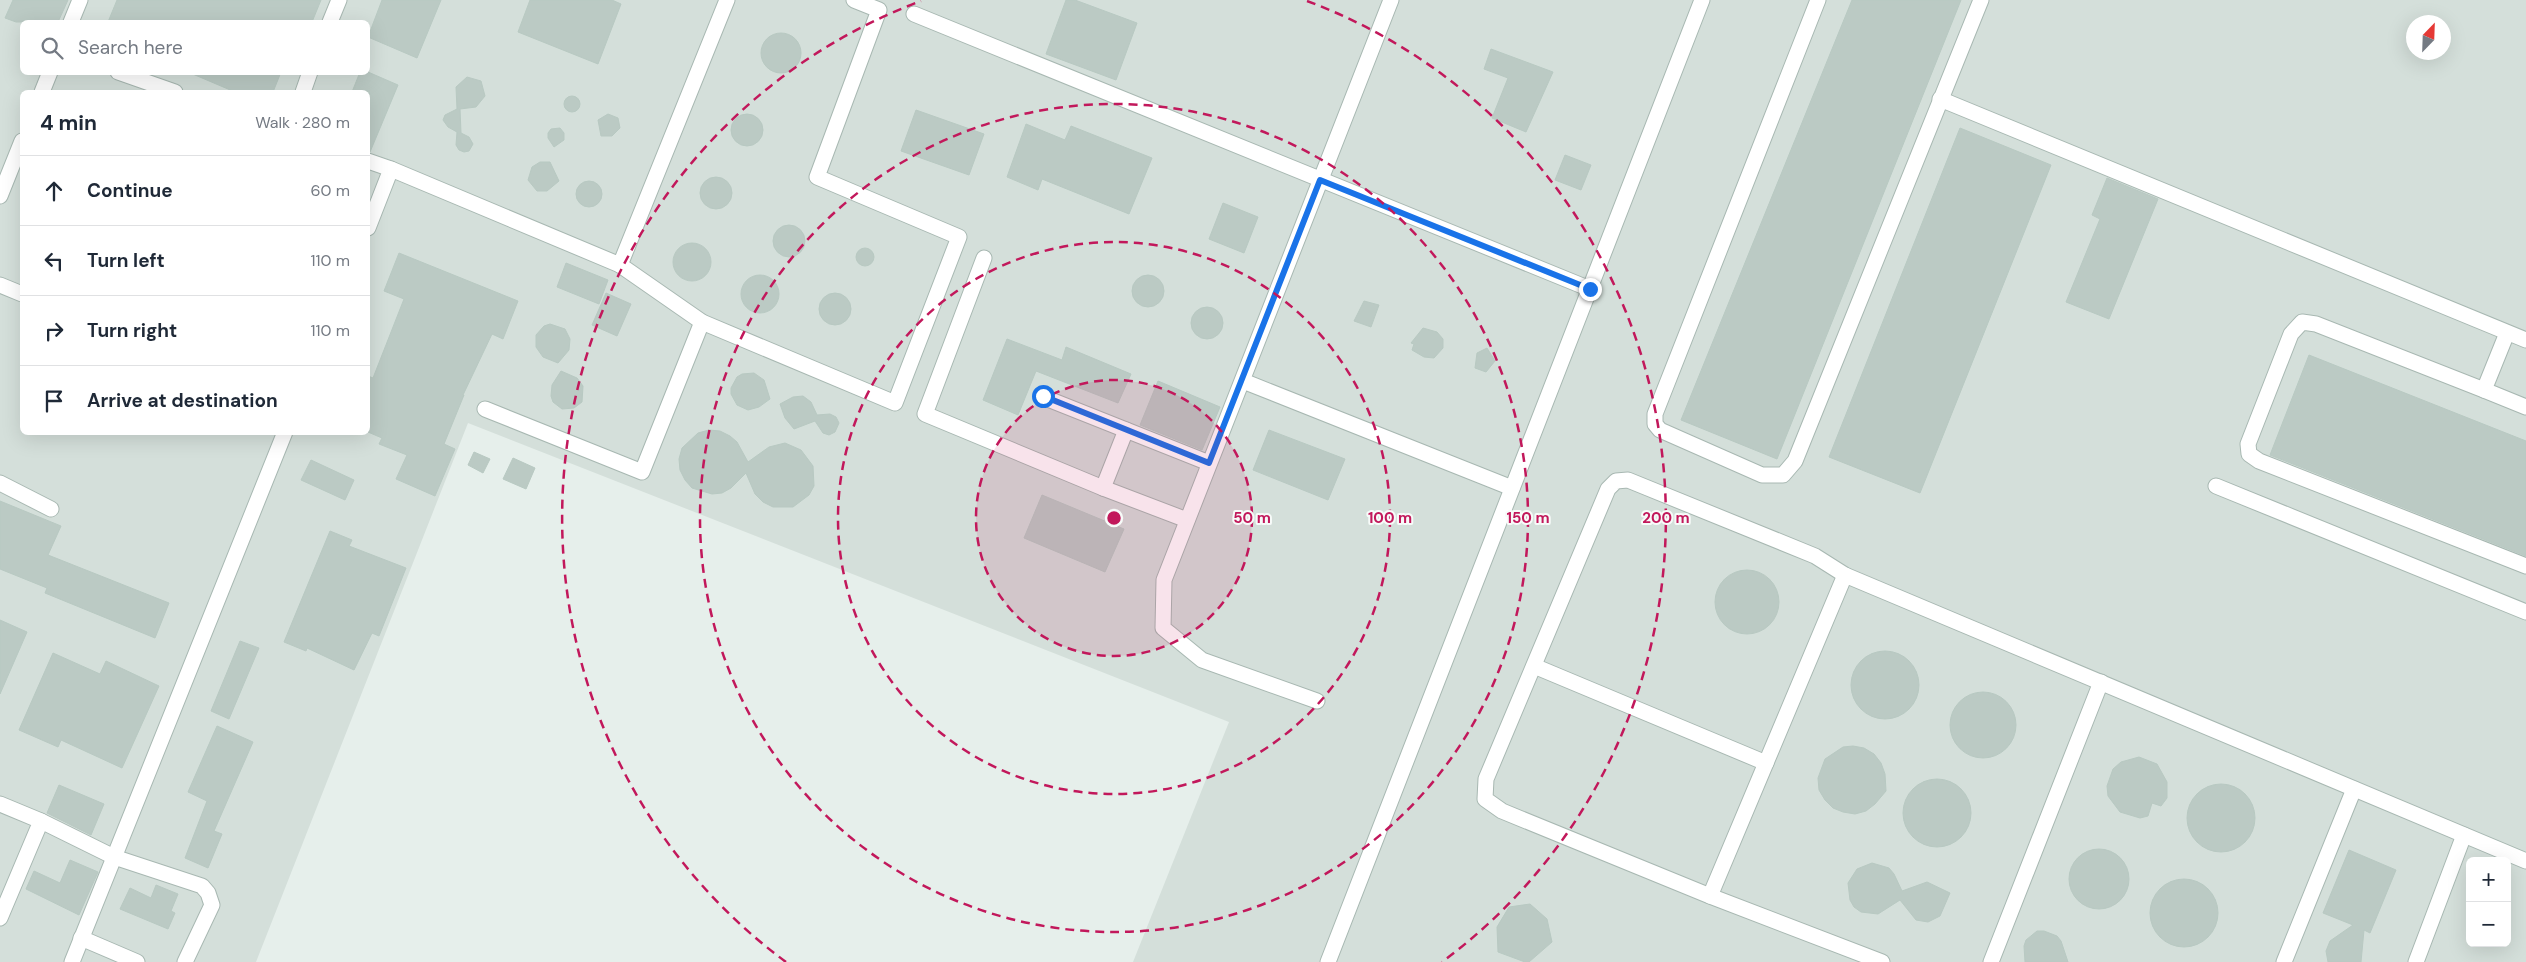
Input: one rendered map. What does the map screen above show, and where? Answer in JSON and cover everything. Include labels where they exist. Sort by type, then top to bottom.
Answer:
[{"type":"street","points":[[72,20],[80,0]]},
{"type":"street","points":[[331,20],[339,0]]},
{"type":"street","points":[[620,265],[727,0]]},
{"type":"street","points":[[370,162],[620,265],[702,322],[895,403],[960,237],[817,176],[879,10],[854,0]]},
{"type":"street","points":[[1316,701],[1202,660],[1164,628],[1164,580],[1391,0]]},
{"type":"street","points":[[1818,0],[1655,414],[1655,424],[1660,430],[1762,475],[1783,475],[1795,461],[1981,0]]},
{"type":"street","points":[[1328,962],[1590,289],[1697,2]]},
{"type":"street","points":[[914,14],[1590,289]]},
{"type":"street","points":[[43,90],[49,75]]},
{"type":"street","points":[[126,75],[168,90]]},
{"type":"street","points":[[304,90],[309,75]]},
{"type":"street","points":[[1940,99],[2526,340]]},
{"type":"street","points":[[0,196],[20,145]]},
{"type":"street","points":[[370,223],[391,169]]},
{"type":"street","points":[[984,258],[925,414],[1103,488],[1187,520]]},
{"type":"street","points":[[0,285],[20,293]]},
{"type":"street","points":[[485,409],[642,472],[702,322]]},
{"type":"street","points":[[2526,407],[2316,324],[2302,322],[2292,334],[2248,444],[2249,454],[2259,461],[2526,566]]},
{"type":"street","points":[[2484,390],[2507,332]]},
{"type":"street","points":[[1243,381],[1512,488]]},
{"type":"street","points":[[1043,396],[1209,463]]},
{"type":"street","points":[[1103,488],[1126,430]]},
{"type":"street","points":[[72,962],[284,435]]},
{"type":"street","points":[[1882,962],[1710,896],[1502,811],[1486,799],[1486,779],[1608,489],[1616,481],[1628,480],[1815,556],[1845,575],[2526,861]]},
{"type":"street","points":[[0,483],[51,509]]},
{"type":"street","points":[[2216,486],[2526,612]]},
{"type":"street","points":[[1710,896],[1845,575]]},
{"type":"street","points":[[1534,666],[1766,763]]},
{"type":"street","points":[[1991,962],[2101,682]]},
{"type":"street","points":[[2284,962],[2354,789]]},
{"type":"street","points":[[0,804],[41,821],[114,858],[202,886],[208,893],[212,905],[185,962]]},
{"type":"street","points":[[0,918],[41,821]]},
{"type":"street","points":[[2416,962],[2464,835]]},
{"type":"street","points":[[82,938],[137,962]]},
{"type":"shaded area","points":[[0,0],[2526,0],[2526,962],[1133,962],[1229,722],[468,423],[256,962],[0,962]]},
{"type":"building","points":[[13,0],[68,0],[59,20],[20,20],[20,22],[16,22],[5,18]]},
{"type":"building","points":[[117,0],[321,0],[313,20],[109,20]]},
{"type":"building","points":[[382,0],[441,0],[417,58],[370,38],[370,32]]},
{"type":"building","points":[[530,0],[612,0],[621,4],[598,64],[518,32]]},
{"type":"building","points":[[1066,0],[1075,0],[1137,23],[1116,80],[1046,54]]},
{"type":"building","points":[[1852,0],[1961,0],[1777,459],[1681,420]]},
{"type":"building","points":[[781,33],[795,39],[801,53],[795,67],[781,73],[767,67],[761,53],[767,39]]},
{"type":"building","points":[[1491,49],[1553,72],[1526,132],[1492,118],[1508,78],[1484,69]]},
{"type":"building","points":[[370,73],[398,85],[370,152],[370,90],[353,90],[359,75],[370,75]]},
{"type":"building","points":[[195,75],[280,75],[274,90],[230,90]]},
{"type":"building","points":[[467,77],[481,81],[485,96],[476,107],[460,109],[461,133],[469,137],[473,144],[469,151],[464,152],[459,150],[456,145],[457,132],[448,127],[443,120],[445,115],[457,109],[456,87]]},
{"type":"building","points":[[572,96],[580,104],[572,112],[564,104]]},
{"type":"building","points":[[916,110],[984,134],[969,175],[901,151]]},
{"type":"building","points":[[608,114],[618,118],[620,128],[612,136],[601,136],[598,120]]},
{"type":"building","points":[[747,114],[759,118],[763,130],[759,142],[747,146],[735,142],[731,130],[735,118]]},
{"type":"building","points":[[1026,124],[1065,140],[1071,126],[1152,158],[1129,214],[1042,179],[1038,190],[1007,177]]},
{"type":"building","points":[[560,128],[564,133],[564,140],[554,147],[548,138],[548,133],[551,129]]},
{"type":"building","points":[[1960,128],[2051,165],[1920,493],[1829,457]]},
{"type":"building","points":[[1565,155],[1591,165],[1581,190],[1555,180]]},
{"type":"building","points":[[540,162],[550,162],[559,181],[547,191],[537,191],[528,180],[532,167]]},
{"type":"building","points":[[716,177],[728,181],[732,193],[728,205],[716,209],[704,205],[700,193],[704,181]]},
{"type":"building","points":[[2107,178],[2158,199],[2109,319],[2066,302],[2100,219],[2092,215]]},
{"type":"building","points":[[589,181],[598,185],[602,194],[598,203],[589,207],[580,203],[576,194],[580,185]]},
{"type":"building","points":[[1223,203],[1258,217],[1244,253],[1209,239]]},
{"type":"building","points":[[789,225],[801,229],[805,241],[801,253],[789,257],[777,253],[773,241],[777,229]]},
{"type":"building","points":[[692,243],[705,249],[711,262],[705,275],[692,281],[679,275],[673,262],[679,249]]},
{"type":"building","points":[[861,248],[869,248],[874,253],[872,264],[861,266],[856,261],[856,253]]},
{"type":"building","points":[[399,253],[518,301],[503,339],[492,334],[463,395],[444,444],[455,449],[435,496],[396,479],[407,455],[379,444],[382,438],[370,433],[370,377],[373,378],[404,299],[384,291]]},
{"type":"building","points":[[566,263],[608,280],[599,304],[557,287]]},
{"type":"building","points":[[760,275],[773,281],[779,294],[773,307],[760,313],[747,307],[741,294],[747,281]]},
{"type":"building","points":[[1148,275],[1160,279],[1164,291],[1160,303],[1148,307],[1136,303],[1132,291],[1136,279]]},
{"type":"building","points":[[606,293],[631,304],[617,336],[592,325]]},
{"type":"building","points":[[835,293],[847,297],[851,309],[847,321],[835,325],[823,321],[819,309],[823,297]]},
{"type":"building","points":[[1364,301],[1379,305],[1371,327],[1354,321]]},
{"type":"building","points":[[1207,307],[1219,311],[1223,323],[1219,335],[1207,339],[1195,335],[1191,323],[1195,311]]},
{"type":"building","points":[[550,324],[565,329],[570,339],[569,350],[558,363],[543,357],[536,347],[536,335],[544,326]]},
{"type":"building","points":[[1423,328],[1437,332],[1443,339],[1443,348],[1434,358],[1424,357],[1412,350],[1414,344],[1411,343]]},
{"type":"building","points":[[1007,339],[1062,360],[1066,347],[1131,374],[1118,403],[1036,371],[1018,415],[983,400]]},
{"type":"building","points":[[1487,348],[1495,361],[1486,372],[1475,368],[1477,353]]},
{"type":"building","points":[[2309,355],[2526,441],[2526,556],[2270,455]]},
{"type":"building","points":[[561,371],[577,378],[583,386],[582,402],[574,408],[562,409],[553,402],[551,396],[552,385]]},
{"type":"building","points":[[754,373],[764,380],[770,399],[759,407],[748,410],[737,405],[731,394],[731,388],[737,377],[742,374]]},
{"type":"building","points":[[1158,381],[1220,407],[1202,450],[1140,425]]},
{"type":"building","points":[[803,396],[811,402],[817,415],[830,414],[836,417],[839,423],[835,432],[829,435],[823,433],[815,421],[794,429],[785,418],[780,404],[793,397]]},
{"type":"building","points":[[709,430],[720,431],[730,436],[737,442],[748,462],[769,447],[785,443],[801,450],[813,466],[814,486],[809,495],[793,507],[773,507],[763,502],[755,494],[746,473],[731,488],[722,493],[712,494],[692,488],[680,470],[679,459],[682,448],[698,433]]},
{"type":"building","points":[[1269,430],[1345,459],[1328,500],[1253,470]]},
{"type":"building","points":[[474,452],[490,459],[483,473],[468,465]]},
{"type":"building","points":[[513,458],[535,468],[526,489],[503,479]]},
{"type":"building","points":[[311,460],[354,480],[345,500],[301,480]]},
{"type":"building","points":[[1042,495],[1124,529],[1105,572],[1024,538]]},
{"type":"building","points":[[0,501],[61,526],[48,555],[169,603],[155,638],[45,593],[47,588],[0,569]]},
{"type":"building","points":[[330,531],[352,540],[349,546],[406,568],[379,636],[372,633],[354,670],[307,648],[306,651],[284,642]]},
{"type":"building","points":[[1747,570],[1759,572],[1770,579],[1777,590],[1779,602],[1777,614],[1770,625],[1759,632],[1747,634],[1735,632],[1724,625],[1717,614],[1715,602],[1717,590],[1724,579],[1735,572]]},
{"type":"building","points":[[0,620],[27,632],[0,694]]},
{"type":"building","points":[[240,641],[259,648],[229,719],[211,711]]},
{"type":"building","points":[[1885,651],[1898,654],[1909,661],[1916,672],[1919,685],[1916,698],[1909,709],[1898,716],[1885,719],[1872,716],[1861,709],[1854,698],[1851,685],[1854,672],[1861,661],[1872,654]]},
{"type":"building","points":[[53,653],[100,674],[106,661],[159,686],[122,768],[61,740],[58,747],[19,730]]},
{"type":"building","points":[[1983,692],[1996,695],[2006,702],[2013,712],[2016,725],[2013,738],[2006,748],[1996,755],[1983,758],[1970,755],[1960,748],[1953,738],[1950,725],[1953,712],[1960,702],[1970,695]]},
{"type":"building","points":[[217,726],[253,742],[214,831],[222,834],[208,868],[185,858],[207,801],[188,792]]},
{"type":"building","points":[[1843,747],[1864,748],[1874,754],[1881,763],[1885,774],[1886,791],[1866,811],[1855,814],[1833,808],[1819,790],[1818,778],[1825,759]]},
{"type":"building","points":[[2139,757],[2157,764],[2167,782],[2167,798],[2161,806],[2152,803],[2148,816],[2140,818],[2120,812],[2108,796],[2107,786],[2113,769],[2121,762]]},
{"type":"building","points":[[1937,779],[1950,782],[1961,789],[1968,800],[1971,813],[1968,826],[1961,837],[1950,844],[1937,847],[1924,844],[1913,837],[1906,826],[1903,813],[1906,800],[1913,789],[1924,782]]},
{"type":"building","points":[[2221,784],[2234,787],[2245,794],[2252,805],[2255,818],[2252,831],[2245,842],[2234,849],[2221,852],[2208,849],[2197,842],[2190,831],[2187,818],[2190,805],[2197,794],[2208,787]]},
{"type":"building","points":[[59,785],[104,804],[91,835],[47,813]]},
{"type":"building","points":[[2099,849],[2116,854],[2124,862],[2129,879],[2124,896],[2116,904],[2099,909],[2082,904],[2074,896],[2069,879],[2074,862],[2082,854]]},
{"type":"building","points":[[2349,850],[2396,870],[2370,933],[2364,930],[2361,962],[2328,962],[2326,951],[2330,941],[2353,925],[2323,913]]},
{"type":"building","points":[[70,860],[98,872],[79,915],[26,889],[34,871],[60,883]]},
{"type":"building","points":[[1872,863],[1889,868],[1902,891],[1927,882],[1950,893],[1940,916],[1928,922],[1916,920],[1900,900],[1878,914],[1861,912],[1854,907],[1850,900],[1848,883],[1857,869]]},
{"type":"building","points":[[2184,879],[2197,882],[2208,889],[2215,900],[2218,913],[2215,926],[2208,937],[2197,944],[2184,947],[2171,944],[2160,937],[2153,926],[2150,913],[2153,900],[2160,889],[2171,882]]},
{"type":"building","points":[[156,885],[178,894],[171,911],[175,913],[168,929],[120,909],[130,888],[151,898]]},
{"type":"building","points":[[1530,904],[1547,919],[1552,942],[1529,962],[1525,962],[1498,952],[1497,927],[1509,907]]},
{"type":"building","points":[[2037,931],[2044,931],[2057,936],[2061,941],[2068,962],[2025,962],[2024,946],[2026,940]]},
{"type":"route","points":[[1043,396],[1209,463],[1243,381],[1320,180],[1590,289]]}]
